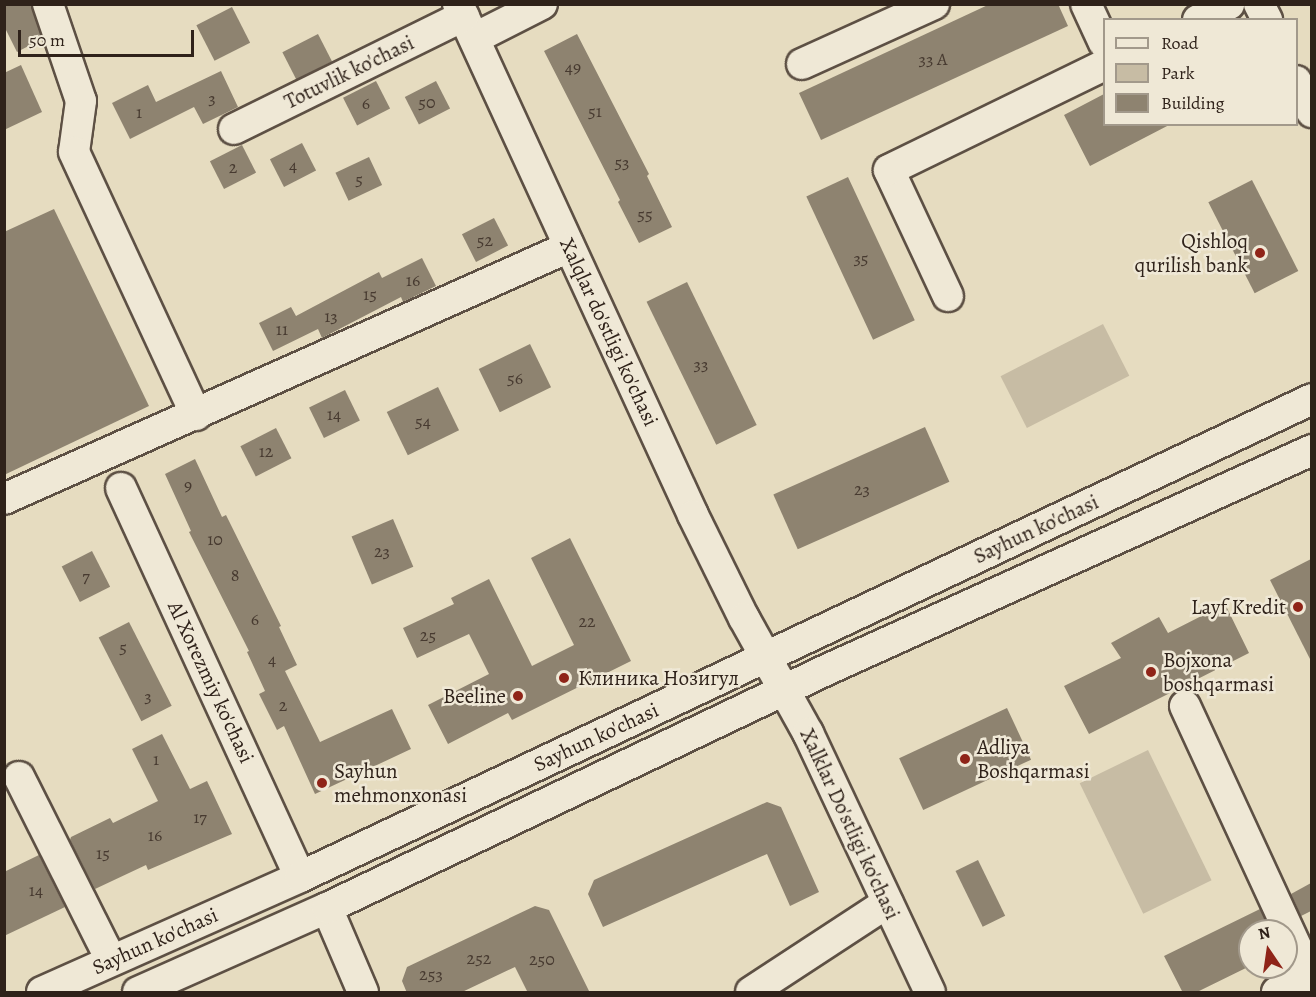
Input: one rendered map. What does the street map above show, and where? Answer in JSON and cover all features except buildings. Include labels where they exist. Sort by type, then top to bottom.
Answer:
[{"type":"street","points":[[48,4],[81,101],[74,152],[196,415]]},
{"type":"street","name":"Totuvlik ko'chasi","points":[[234,129],[466,20],[542,4]]},
{"type":"street","points":[[802,64],[934,4]]},
{"type":"street","points":[[1086,4],[1103,41]]},
{"type":"street","points":[[1202,18],[1229,4]]},
{"type":"street","points":[[1259,4],[1266,18]]},
{"type":"street","name":"Xalqlar do'stligi ko'chasi","points":[[466,20],[693,515],[744,618],[768,656]]},
{"type":"street","points":[[948,296],[889,170],[1103,65]]},
{"type":"street","points":[[1298,85],[1311,112]]},
{"type":"street","points":[[4,499],[569,247]]},
{"type":"street","name":"Sayhun ko'chasi","points":[[42,993],[111,960],[300,877],[1311,399]]},
{"type":"street","name":"Sayhun ko'chasi","points":[[138,993],[327,908],[784,692],[1311,450]]},
{"type":"street","name":"Al Xorezmiy ko'chasi","points":[[121,488],[300,877]]},
{"type":"street","name":"Xalklar Do'stligi ko'chasi","points":[[768,656],[784,692],[808,733],[930,993]]},
{"type":"street","points":[[1185,706],[1311,976],[1276,993]]},
{"type":"street","points":[[19,777],[111,960]]},
{"type":"street","points":[[751,993],[887,903]]},
{"type":"street","points":[[327,908],[363,993]]},
{"type":"green space","points":[[1103,324],[1129,376],[1027,428],[1001,376]]},
{"type":"green space","points":[[1148,750],[1212,880],[1143,914],[1080,783]]},
{"type":"place","name":"Qishloq qurilish bank","points":[[1260,253]]},
{"type":"place","name":"Layf Kredit","points":[[1298,607]]},
{"type":"place","name":"Bojxona boshqarmasi","points":[[1151,672]]},
{"type":"place","name":"Клиника Нозигул","points":[[564,678]]},
{"type":"place","name":"Beeline","points":[[518,696]]},
{"type":"place","name":"Adliya Boshqarmasi","points":[[965,759]]},
{"type":"place","name":"Sayhun mehmonxonasi","points":[[322,783]]}]
